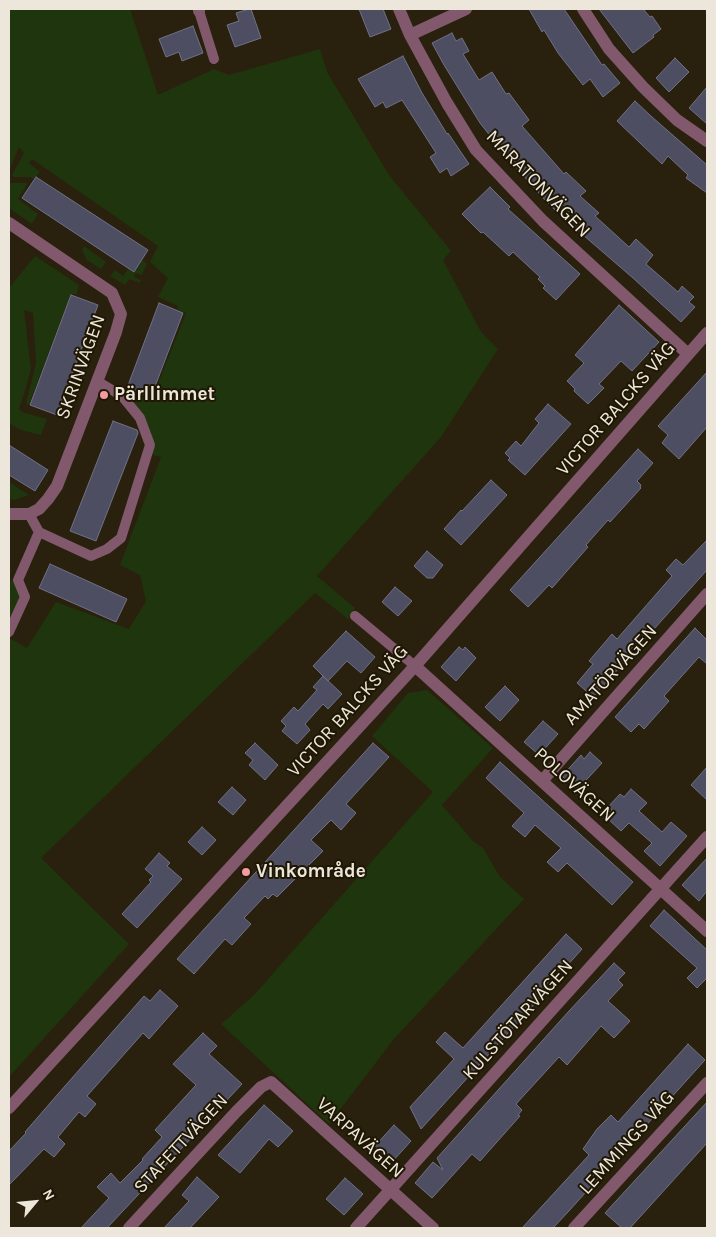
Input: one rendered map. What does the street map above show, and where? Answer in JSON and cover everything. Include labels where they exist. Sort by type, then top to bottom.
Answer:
[{"type":"street","name":"MARATONVÄGEN","points":[[399,9],[410,36],[446,103],[476,150],[543,222],[688,354]]},
{"type":"street","points":[[410,36],[466,9]]},
{"type":"street","points":[[583,9],[610,49],[643,87],[677,120],[707,141]]},
{"type":"street","name":"SKRINVÄGEN","points":[[9,223],[112,293],[121,314],[120,321],[56,486],[39,509],[29,514]]},
{"type":"street","name":"VICTOR BALCKS VÄG","points":[[9,1108],[415,666],[707,333]]},
{"type":"street","points":[[9,514],[29,514]]},
{"type":"street","name":"AMATÖRVÄGEN","points":[[542,781],[707,594]]},
{"type":"street","name":"POLOVÄGEN","points":[[415,666],[707,931]]},
{"type":"street","name":"KULSTÖTARVÄGEN","points":[[356,1228],[707,837]]},
{"type":"street","name":"VARPAVÄGEN","points":[[261,1087],[271,1082],[433,1228]]},
{"type":"street","name":"LEMMINGS VÄG","points":[[574,1228],[707,1082]]},
{"type":"street","name":"STAFETTVÄGEN","points":[[129,1228],[261,1087]]},
{"type":"lane","points":[[199,10],[214,59]]},
{"type":"lane","points":[[29,514],[39,532],[91,556],[107,549],[121,538],[150,445],[140,418],[122,396],[97,381]]},
{"type":"lane","points":[[9,632],[25,597],[18,580],[39,532]]},
{"type":"lane","points":[[355,616],[415,666]]},
{"type":"green space","points":[[9,9],[130,9],[158,95],[214,69],[229,75],[320,49],[327,72],[389,175],[451,251],[443,260],[481,332],[498,349],[441,437],[317,576],[355,608],[348,619],[315,593],[41,858],[129,944],[9,1077],[9,638],[27,648],[56,602],[129,629],[146,601],[140,575],[120,565],[161,457],[153,455],[144,419],[129,395],[143,398],[144,396],[152,399],[186,313],[177,309],[178,306],[158,297],[168,278],[150,262],[158,246],[32,159],[29,163],[40,172],[33,179],[30,177],[14,177],[12,175],[24,153],[19,147],[9,171]]},
{"type":"green space","points":[[9,183],[28,183],[18,199],[38,214],[32,224],[9,208]]},
{"type":"green space","points":[[84,246],[106,262],[101,269],[87,260],[82,250]]},
{"type":"green space","points":[[35,256],[79,285],[77,294],[71,294],[29,404],[26,404],[36,363],[33,313],[24,310],[31,369],[19,409],[22,412],[47,419],[41,435],[21,430],[9,423],[9,288]]},
{"type":"green space","points":[[143,260],[147,264],[142,275],[135,273],[134,277],[141,280],[140,283],[129,279],[125,285],[110,276],[115,270],[123,276],[128,269],[134,273]]},
{"type":"green space","points":[[9,482],[29,495],[14,500],[9,499]]},
{"type":"green space","points":[[16,577],[21,595],[9,620],[9,581]]},
{"type":"green space","points":[[427,690],[493,748],[442,805],[473,841],[483,848],[500,877],[524,899],[394,1039],[329,1124],[221,1024],[254,995],[433,792],[372,736],[408,693]]},
{"type":"building","points":[[251,9],[261,38],[235,47],[227,25],[239,21],[236,13]]},
{"type":"building","points":[[359,9],[383,9],[391,29],[370,37]]},
{"type":"building","points":[[529,9],[564,9],[602,65],[604,64],[620,83],[603,97],[590,79],[583,85],[558,53],[544,30],[542,32]]},
{"type":"building","points":[[599,9],[643,9],[650,17],[652,16],[661,29],[653,35],[654,37],[633,53]]},
{"type":"building","points":[[193,26],[203,53],[182,61],[179,52],[166,57],[159,39]]},
{"type":"building","points":[[452,33],[456,41],[462,38],[469,51],[463,54],[479,80],[492,72],[506,94],[509,93],[529,120],[522,126],[564,174],[566,172],[586,191],[580,196],[599,213],[595,216],[629,247],[636,239],[653,255],[646,264],[678,292],[682,286],[694,297],[689,302],[695,307],[681,322],[561,216],[507,157],[480,123],[432,43]]},
{"type":"building","points":[[403,56],[422,93],[447,134],[469,164],[451,176],[447,168],[440,173],[430,157],[436,153],[402,100],[386,108],[383,102],[375,107],[358,79]]},
{"type":"building","points":[[675,58],[689,72],[669,92],[656,78]]},
{"type":"building","points":[[707,87],[707,124],[689,108]]},
{"type":"building","points":[[635,101],[707,165],[707,193],[686,178],[688,175],[668,156],[662,164],[617,121]]},
{"type":"building","points":[[36,177],[148,250],[134,272],[22,198]]},
{"type":"building","points":[[490,187],[510,207],[508,209],[580,274],[556,300],[543,288],[545,286],[538,279],[540,277],[513,252],[509,256],[483,232],[481,233],[462,214]]},
{"type":"building","points":[[71,295],[98,305],[57,415],[30,405]]},
{"type":"building","points":[[159,303],[183,313],[151,397],[127,388]]},
{"type":"building","points":[[619,305],[659,342],[632,371],[621,361],[599,384],[604,388],[588,404],[574,391],[575,389],[567,381],[584,363],[575,355]]},
{"type":"building","points":[[707,372],[707,427],[679,459],[662,443],[668,435],[658,426]]},
{"type":"building","points":[[548,404],[571,424],[525,475],[508,460],[510,458],[505,453],[516,441],[521,446],[539,423],[535,419]]},
{"type":"building","points":[[113,421],[137,430],[138,433],[96,541],[70,531]]},
{"type":"building","points":[[9,445],[48,470],[35,491],[9,475]]},
{"type":"building","points":[[638,449],[653,463],[637,481],[641,488],[610,522],[608,520],[586,545],[588,547],[552,588],[549,585],[528,607],[510,590]]},
{"type":"building","points":[[491,480],[507,495],[461,545],[444,529]]},
{"type":"building","points":[[707,540],[707,570],[593,697],[577,683],[593,664],[589,661],[612,634],[617,639],[672,576],[666,570],[676,559],[683,565]]},
{"type":"building","points":[[427,551],[443,565],[433,578],[427,578],[414,566]]},
{"type":"building","points":[[50,564],[127,599],[116,622],[39,588]]},
{"type":"building","points":[[395,587],[412,601],[398,616],[382,602]]},
{"type":"building","points":[[695,628],[707,640],[707,664],[699,657],[664,696],[669,701],[644,729],[639,724],[631,732],[615,717]]},
{"type":"building","points":[[346,631],[375,657],[361,673],[347,661],[328,681],[313,666]]},
{"type":"building","points":[[459,647],[463,650],[465,647],[476,658],[456,681],[441,667]]},
{"type":"building","points":[[323,676],[342,694],[328,709],[323,704],[305,724],[310,730],[297,744],[282,731],[286,726],[281,721],[294,707],[298,711],[317,690],[313,687]]},
{"type":"building","points":[[505,686],[519,700],[500,721],[485,707]]},
{"type":"building","points":[[543,721],[558,734],[539,755],[524,742]]},
{"type":"building","points":[[255,743],[278,765],[265,780],[249,765],[253,760],[245,753]]},
{"type":"building","points":[[373,743],[389,757],[346,804],[356,813],[341,830],[331,820],[311,840],[323,851],[277,897],[273,894],[268,899],[265,896],[244,918],[251,924],[232,945],[225,939],[194,974],[177,959]]},
{"type":"building","points":[[590,752],[602,763],[577,790],[562,776],[581,755],[584,759]]},
{"type":"building","points":[[500,762],[633,882],[612,905],[567,863],[558,872],[547,862],[561,848],[535,825],[525,837],[512,826],[524,813],[486,778]]},
{"type":"building","points":[[707,767],[707,800],[691,785]]},
{"type":"building","points":[[232,787],[246,800],[233,815],[218,802]]},
{"type":"building","points":[[631,789],[647,803],[639,811],[662,832],[671,822],[687,836],[660,866],[644,851],[652,843],[629,823],[621,831],[606,817],[612,810],[608,807],[620,794],[624,797]]},
{"type":"building","points":[[202,827],[216,840],[202,855],[188,842]]},
{"type":"building","points":[[159,853],[170,863],[167,866],[182,879],[137,928],[122,914],[151,882],[149,880],[153,876],[145,869]]},
{"type":"building","points":[[707,858],[707,891],[699,901],[682,885]]},
{"type":"building","points":[[664,910],[707,950],[707,978],[697,988],[687,978],[697,968],[650,926]]},
{"type":"building","points":[[566,934],[582,949],[421,1129],[410,1107],[454,1059],[436,1042],[445,1032],[463,1048]]},
{"type":"building","points":[[614,963],[625,973],[618,980],[623,985],[608,1001],[630,1021],[614,1038],[601,1026],[567,1065],[559,1057],[516,1104],[522,1110],[518,1115],[520,1116],[480,1161],[472,1154],[432,1198],[415,1183],[433,1162],[443,1170],[437,1158]]},
{"type":"building","points":[[160,990],[178,1006],[149,1039],[143,1033],[87,1096],[96,1104],[85,1117],[79,1112],[58,1137],[65,1144],[54,1157],[44,1149],[9,1185],[9,1151],[144,996],[150,1001]]},
{"type":"building","points":[[203,1033],[217,1046],[209,1054],[242,1084],[107,1228],[81,1228],[109,1198],[97,1187],[111,1173],[120,1183],[143,1160],[162,1137],[155,1130],[196,1085],[173,1064]]},
{"type":"building","points":[[688,1044],[705,1060],[568,1212],[553,1228],[522,1228],[589,1155],[583,1149],[597,1129],[611,1115],[618,1122]]},
{"type":"building","points":[[707,1102],[707,1143],[630,1228],[622,1228],[605,1213]]},
{"type":"building","points":[[264,1105],[293,1131],[278,1147],[269,1139],[240,1173],[218,1155]]},
{"type":"building","points":[[394,1125],[411,1141],[392,1162],[375,1146]]},
{"type":"building","points":[[197,1177],[219,1197],[190,1228],[164,1228],[189,1201],[182,1195]]},
{"type":"building","points":[[345,1178],[363,1194],[344,1215],[326,1199]]},
{"type":"place","name":"Pärllimmet","points":[[104,395]]},
{"type":"place","name":"Vinkområde","points":[[246,872]]}]
